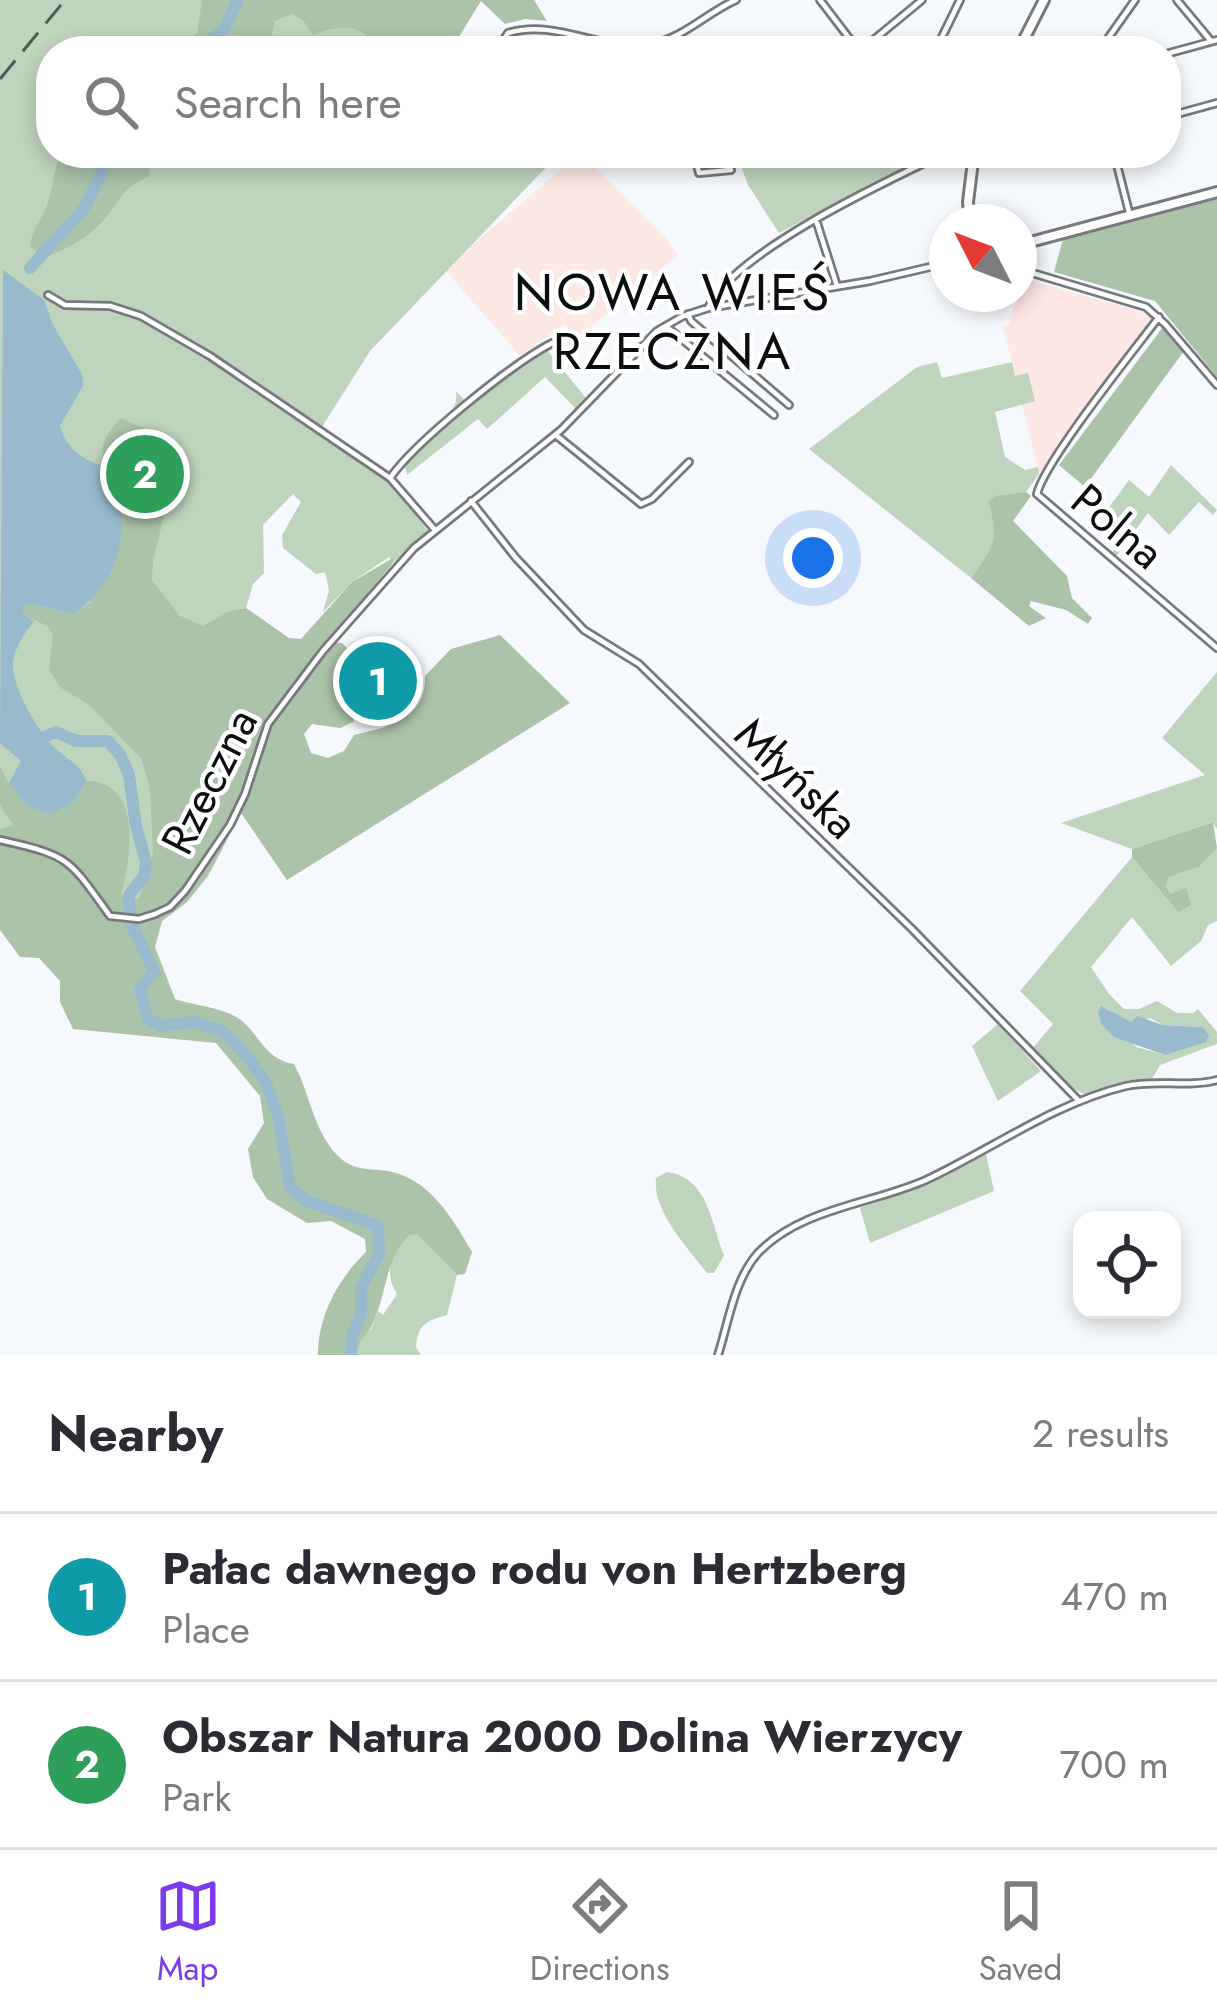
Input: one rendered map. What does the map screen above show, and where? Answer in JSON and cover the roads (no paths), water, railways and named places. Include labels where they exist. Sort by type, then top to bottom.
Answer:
[{"type":"street","points":[[674,36],[736,0]]},
{"type":"street","points":[[820,0],[848,36]]},
{"type":"street","points":[[878,36],[922,0]]},
{"type":"street","points":[[942,36],[960,0]]},
{"type":"street","points":[[1028,36],[1044,0]]},
{"type":"street","points":[[1110,36],[1135,0]]},
{"type":"street","points":[[1177,0],[1214,40],[1181,50]]},
{"type":"street","points":[[506,36],[530,28],[575,36]]},
{"type":"street","points":[[1181,113],[1217,103]]},
{"type":"street","points":[[697,168],[698,173],[731,170]]},
{"type":"street","points":[[708,308],[757,257],[917,168]]},
{"type":"street","points":[[968,204],[972,168]]},
{"type":"street","points":[[1118,168],[1130,216]]},
{"type":"street","points":[[1037,240],[1217,192]]},
{"type":"street","points":[[816,221],[837,286]]},
{"type":"street","name":"Rzeczna","points":[[0,840],[53,852],[66,860],[110,916],[139,919],[170,907],[201,870],[245,794],[261,742],[279,708],[390,574],[435,530],[556,435],[638,347],[666,325],[708,308],[929,267]]},
{"type":"street","points":[[1037,273],[1135,302],[1159,317],[1217,385]]},
{"type":"street","points":[[48,295],[65,304],[110,306],[141,316],[243,377],[391,478],[435,530]]},
{"type":"street","points":[[688,314],[789,405]]},
{"type":"street","name":"Polna","points":[[1159,317],[1038,486],[1037,494],[1217,648]]},
{"type":"street","points":[[666,325],[774,415]]},
{"type":"street","points":[[391,478],[434,434],[512,369],[552,343]]},
{"type":"street","points":[[556,435],[640,504],[652,499],[689,462]]},
{"type":"street","name":"Młyńska","points":[[471,501],[516,558],[588,634],[639,664],[912,929],[1079,1101]]},
{"type":"street","points":[[718,1355],[747,1267],[777,1238],[824,1214],[925,1180],[1079,1101],[1128,1086],[1217,1079]]},
{"type":"water","points":[[3,270],[44,300],[82,374],[83,386],[60,426],[77,453],[106,467],[120,507],[119,548],[113,567],[90,600],[73,614],[31,604],[23,607],[23,614],[34,621],[14,658],[16,684],[41,732],[87,781],[73,803],[50,814],[27,806],[9,783],[21,761],[0,743]]},
{"type":"water","points":[[1101,1006],[1131,1022],[1137,1016],[1163,1025],[1203,1027],[1209,1035],[1206,1042],[1165,1055],[1114,1037],[1102,1025]]},
{"type":"waterway","points":[[216,36],[238,0]]},
{"type":"waterway","points":[[30,268],[85,207],[104,168]]},
{"type":"waterway","points":[[32,742],[56,732],[76,741],[108,741],[129,775],[146,862],[144,876],[129,895],[131,923],[154,971],[140,989],[148,1019],[161,1026],[195,1022],[225,1033],[266,1083],[278,1116],[290,1187],[305,1200],[378,1226],[379,1254],[361,1288],[361,1314],[351,1355]]},
{"type":"railway","points":[[0,79],[65,0]]},
{"type":"place","name":"Obszar Natura 2000 Dolina Wierzycy","points":[[145,474]]},
{"type":"place","name":"Pałac dawnego rodu von Hertzberg","points":[[378,681]]},
{"type":"district","name":"NOWA WIEŚ RZECZNA","points":[[673,321]]}]
